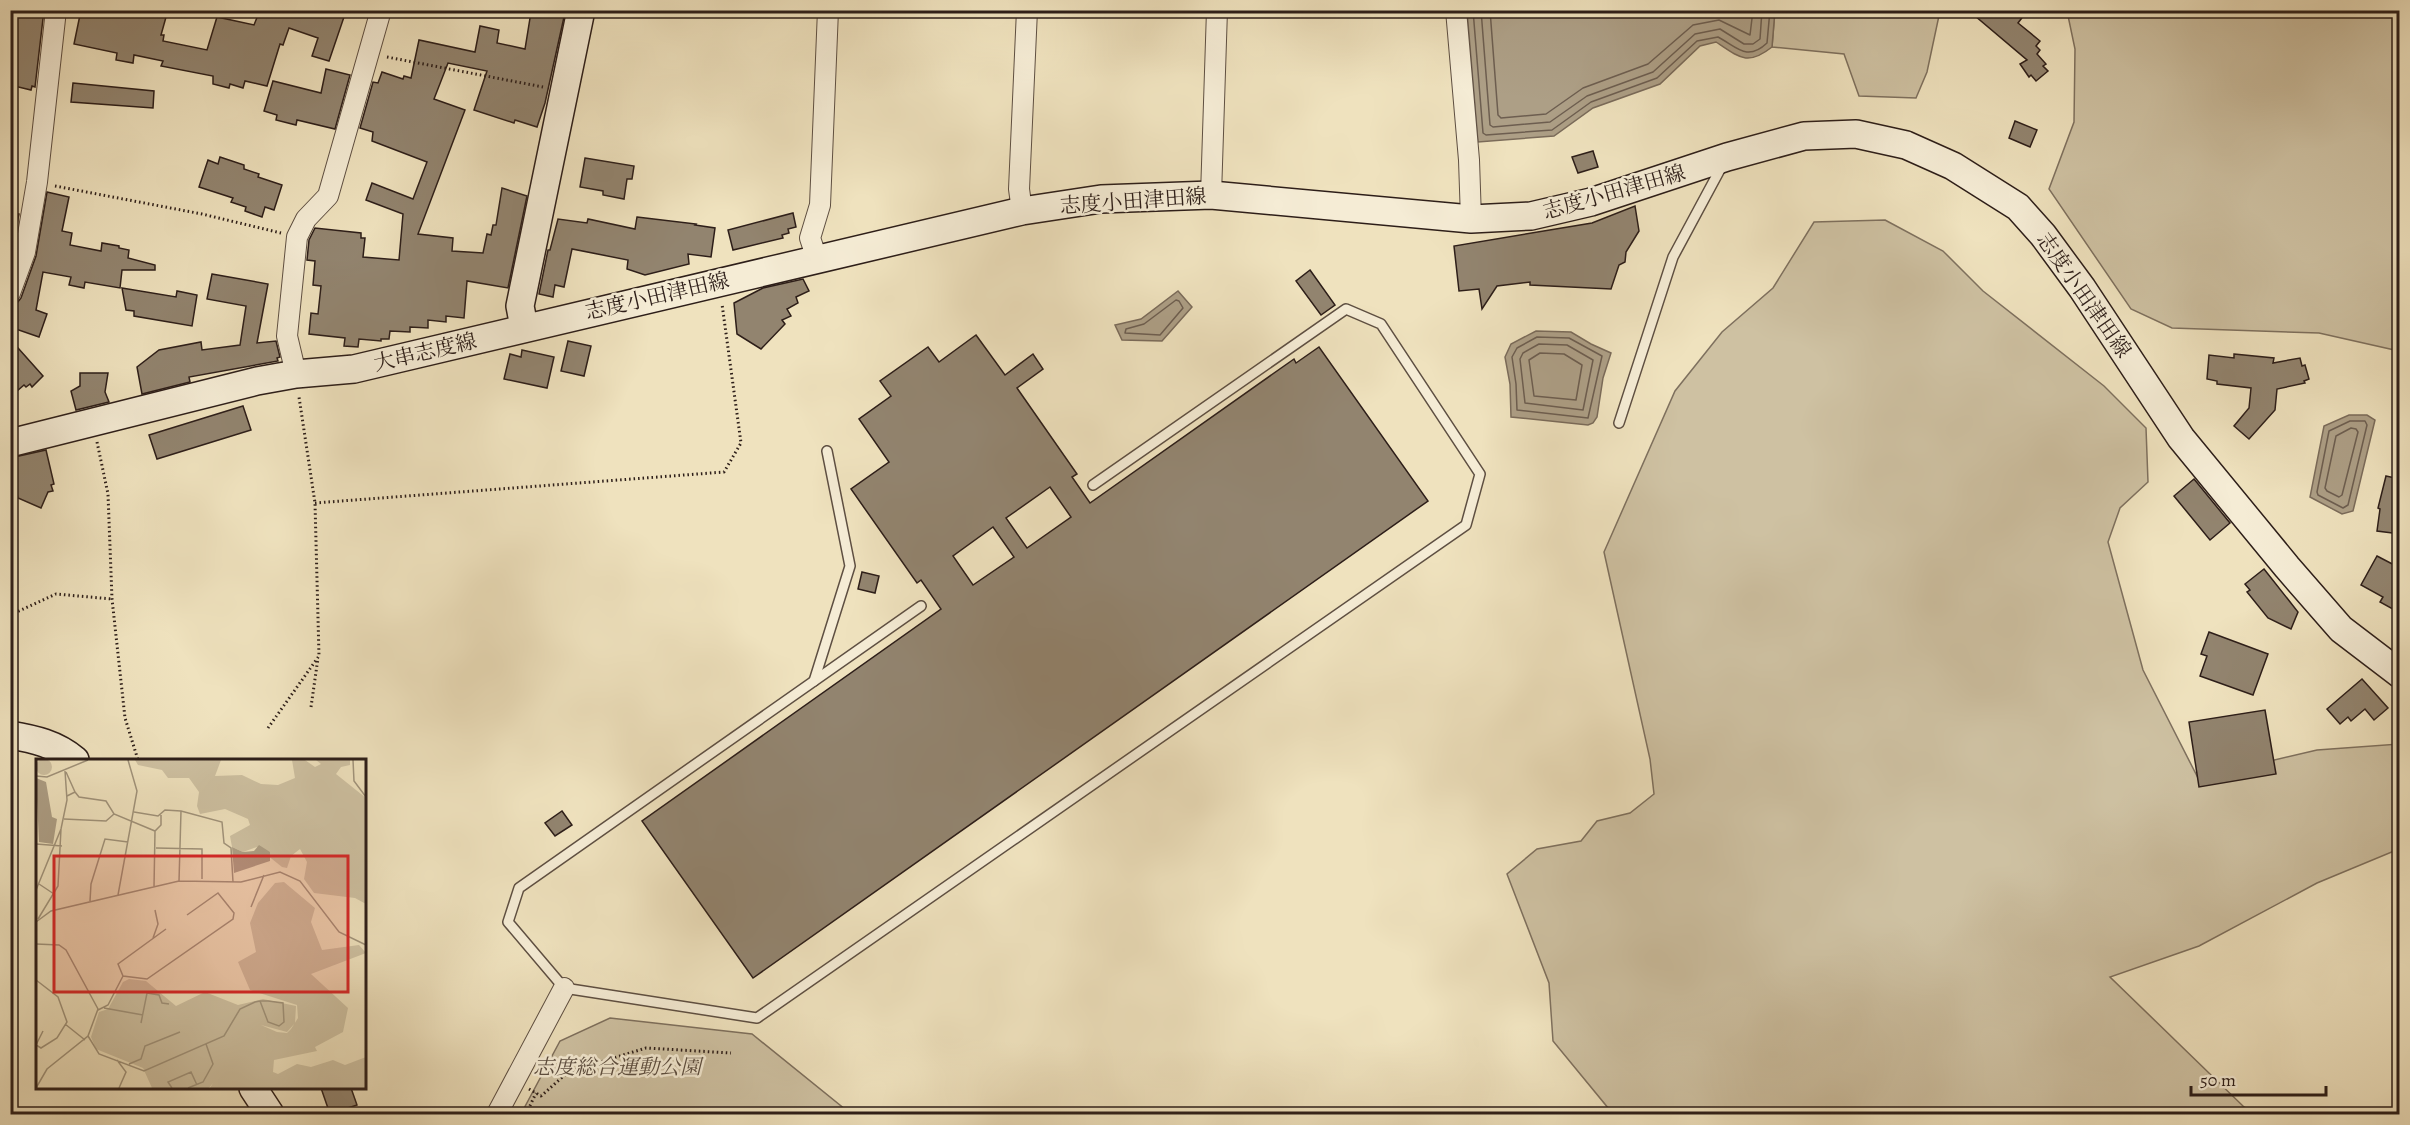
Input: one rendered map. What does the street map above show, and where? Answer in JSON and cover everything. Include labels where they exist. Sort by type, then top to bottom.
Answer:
[{"type":"main road","points":[[524,327],[520,306],[581,10]]},
{"type":"main road","name":"志度小田津田線","points":[[524,327],[1022,211],[1101,199],[1211,195],[1471,219],[1531,216],[1591,202],[1727,157],[1804,136],[1856,134],[1906,144],[1953,166],[2018,207],[2043,235],[2082,288],[2189,448],[2341,629],[2400,674]]},
{"type":"main road","name":"大串志度線","points":[[10,443],[257,381],[296,374],[354,369],[524,327]]},
{"type":"main road","points":[[10,735],[37,739],[65,752],[74,759]]},
{"type":"main road","points":[[254,1089],[270,1114]]},
{"type":"street","points":[[10,293],[25,252],[37,182],[56,10]]},
{"type":"street","points":[[296,374],[287,336],[297,237],[306,219],[328,196],[381,10]]},
{"type":"street","points":[[817,259],[810,238],[820,205],[828,10]]},
{"type":"street","points":[[1022,211],[1019,189],[1027,10]]},
{"type":"street","points":[[1211,195],[1216,10]]},
{"type":"street","points":[[1456,10],[1469,160],[1471,219]]},
{"type":"street","points":[[497,1114],[564,988]]},
{"type":"lane","points":[[1619,423],[1673,257],[1727,157]]},
{"type":"lane","points":[[921,606],[519,888],[508,922],[564,988],[757,1018],[1466,525],[1480,474],[1381,324],[1346,309],[1093,485]]},
{"type":"lane","points":[[814,681],[850,566],[827,451]]},
{"type":"path","points":[[371,51],[420,65],[565,91]]},
{"type":"path","points":[[37,182],[202,214],[297,237]]},
{"type":"path","points":[[315,503],[724,472],[741,443],[719,281]]},
{"type":"path","points":[[296,374],[315,503],[319,656],[310,706]]},
{"type":"path","points":[[93,423],[108,494],[111,599],[125,718],[138,759]]},
{"type":"path","points":[[10,615],[56,594],[111,599]]},
{"type":"path","points":[[268,728],[319,656]]},
{"type":"path","points":[[515,1080],[541,1096],[568,1072],[646,1048],[731,1053]]},
{"type":"path","points":[[526,1114],[536,1093]]},
{"type":"green space","points":[[1775,11],[1940,11],[1927,72],[1916,98],[1859,96],[1844,54],[1772,47]]},
{"type":"green space","points":[[2067,11],[2399,11],[2399,351],[2319,333],[2172,328],[2131,309],[2049,189],[2074,122],[2075,49]]},
{"type":"green space","points":[[1885,220],[1943,251],[1983,291],[2104,386],[2146,428],[2148,482],[2120,508],[2108,542],[2143,670],[2198,778],[2317,750],[2399,744],[2399,849],[2317,883],[2199,946],[2110,977],[2244,1107],[2256,1114],[1622,1114],[1609,1109],[1553,1041],[1549,983],[1507,874],[1537,849],[1581,841],[1597,821],[1630,813],[1654,794],[1650,759],[1604,552],[1675,391],[1722,332],[1773,288],[1814,222]]},
{"type":"green space","name":"志度総合運動公園","points":[[610,1018],[752,1034],[851,1114],[521,1114],[560,1041]]},
{"type":"water","points":[[1775,10],[1772,47],[1764,53],[1744,58],[1716,42],[1700,46],[1660,84],[1593,108],[1554,136],[1478,142],[1467,11]]},
{"type":"water","points":[[1178,291],[1192,307],[1162,341],[1122,340],[1115,325],[1141,319]]},
{"type":"water","points":[[1536,331],[1571,332],[1611,353],[1603,378],[1597,417],[1593,423],[1588,425],[1511,417],[1510,384],[1505,357],[1511,344]]},
{"type":"water","points":[[2349,415],[2367,415],[2375,420],[2353,511],[2342,514],[2310,497],[2324,426]]},
{"type":"building","points":[[10,10],[44,10],[35,87],[32,86],[31,90],[10,85]]},
{"type":"building","points":[[81,10],[168,10],[161,35],[164,35],[163,41],[207,50],[217,17],[254,25],[260,10],[340,10],[339,15],[344,17],[329,61],[312,56],[318,38],[289,28],[283,45],[280,44],[267,86],[245,81],[243,88],[230,84],[229,88],[213,84],[213,76],[161,66],[163,61],[134,55],[133,63],[116,60],[117,53],[74,44]]},
{"type":"building","points":[[1968,10],[2028,10],[2018,23],[2040,41],[2036,46],[2040,50],[2037,54],[2046,64],[2043,66],[2048,71],[2036,81],[2031,75],[2029,77],[2020,64],[2027,60]]},
{"type":"building","points":[[531,12],[564,17],[545,103],[537,127],[515,120],[514,123],[474,110],[487,71],[448,63],[434,99],[465,110],[418,234],[453,238],[452,251],[483,253],[487,234],[491,235],[493,225],[496,225],[502,188],[527,196],[508,288],[467,281],[464,318],[446,316],[446,322],[428,320],[428,328],[410,327],[410,332],[390,331],[389,339],[381,339],[381,341],[359,339],[358,347],[344,346],[345,338],[309,334],[311,313],[318,314],[321,286],[313,285],[315,261],[307,260],[309,240],[315,228],[361,233],[361,238],[365,238],[363,257],[399,260],[403,214],[366,200],[372,183],[413,199],[427,162],[372,141],[373,132],[360,128],[373,82],[378,83],[382,72],[403,79],[404,76],[411,78],[419,40],[475,52],[480,26],[499,30],[497,43],[525,49]]},
{"type":"building","points":[[326,69],[350,75],[335,129],[297,120],[296,125],[276,120],[277,115],[264,111],[273,81],[321,93]]},
{"type":"building","points":[[73,83],[154,91],[153,108],[71,102]]},
{"type":"building","points":[[2015,121],[2037,130],[2030,147],[2009,138]]},
{"type":"building","points":[[1593,151],[1598,167],[1578,173],[1572,157]]},
{"type":"building","points":[[220,157],[244,165],[244,169],[259,174],[258,177],[282,185],[274,210],[265,207],[262,217],[245,211],[246,207],[231,202],[233,198],[199,187],[208,160],[218,164]]},
{"type":"building","points":[[585,158],[634,166],[632,179],[627,179],[624,199],[603,195],[603,191],[580,187]]},
{"type":"building","points":[[47,192],[69,197],[62,231],[72,233],[70,245],[101,251],[102,243],[119,246],[119,248],[129,250],[128,258],[155,265],[155,270],[122,270],[120,288],[85,282],[84,288],[69,285],[71,277],[43,272],[36,310],[47,314],[39,337],[10,327],[10,305],[17,303],[21,298],[36,256]]},
{"type":"building","points":[[1635,206],[1639,231],[1626,252],[1625,262],[1619,265],[1611,289],[1530,285],[1530,282],[1497,286],[1482,309],[1479,289],[1459,291],[1454,246],[1592,223]]},
{"type":"building","points":[[10,212],[19,214],[10,257]]},
{"type":"building","points":[[793,213],[796,227],[788,229],[789,233],[782,235],[783,238],[733,250],[728,230]]},
{"type":"building","points":[[637,217],[715,228],[711,257],[688,254],[689,264],[645,275],[627,269],[628,260],[572,249],[564,287],[555,285],[553,297],[539,294],[548,250],[550,250],[558,219],[587,223],[588,219],[635,229]]},
{"type":"building","points":[[1310,270],[1335,305],[1321,315],[1296,281]]},
{"type":"building","points":[[212,274],[268,284],[257,343],[276,341],[280,357],[277,358],[278,361],[189,377],[190,382],[142,394],[137,367],[159,350],[201,342],[202,350],[240,345],[246,306],[207,299]]},
{"type":"building","points":[[803,279],[809,291],[796,297],[798,303],[787,309],[791,316],[782,320],[785,324],[761,349],[737,334],[734,303],[763,288]]},
{"type":"building","points":[[122,288],[176,297],[177,291],[197,295],[192,326],[134,316],[134,311],[126,310]]},
{"type":"building","points":[[976,335],[1005,375],[1033,354],[1043,369],[1017,388],[1077,474],[1072,477],[1090,503],[1294,359],[1296,363],[1319,347],[1428,501],[753,978],[642,821],[941,609],[921,580],[917,583],[851,489],[889,462],[859,419],[891,396],[880,381],[928,347],[939,362]],"holes":[[[1050,487],[1071,517],[1027,548],[1006,518]],[[993,527],[1014,557],[973,585],[953,556]]]},
{"type":"building","points":[[10,339],[43,376],[32,387],[30,384],[26,387],[24,385],[10,397]]},
{"type":"building","points":[[568,341],[591,346],[584,376],[561,371]]},
{"type":"building","points":[[522,350],[554,357],[547,388],[504,379],[510,354],[521,357]]},
{"type":"building","points":[[2234,354],[2274,358],[2273,363],[2300,358],[2302,366],[2305,365],[2309,379],[2304,381],[2305,383],[2277,389],[2275,410],[2249,439],[2234,426],[2249,408],[2251,388],[2217,384],[2217,381],[2207,379],[2209,355],[2234,358]]},
{"type":"building","points":[[80,373],[108,373],[105,392],[109,402],[76,410],[71,391],[80,386]]},
{"type":"building","points":[[243,406],[251,430],[157,459],[149,435]]},
{"type":"building","points":[[46,450],[54,484],[51,485],[53,491],[48,492],[41,508],[18,498],[17,494],[10,493],[10,458]]},
{"type":"building","points":[[2386,476],[2400,479],[2400,534],[2377,531],[2380,509],[2378,508]]},
{"type":"building","points":[[2194,479],[2230,523],[2210,540],[2174,496]]},
{"type":"building","points":[[2377,556],[2400,568],[2400,613],[2380,602],[2383,597],[2361,585]]},
{"type":"building","points":[[2264,569],[2298,612],[2291,629],[2268,618],[2247,592],[2250,590],[2245,584]]},
{"type":"building","points":[[862,572],[879,576],[875,593],[858,589]]},
{"type":"building","points":[[2209,632],[2268,654],[2253,695],[2200,676],[2207,656],[2201,654]]},
{"type":"building","points":[[2362,679],[2388,708],[2374,720],[2365,709],[2351,721],[2348,717],[2340,724],[2327,709]]},
{"type":"building","points":[[2265,710],[2276,774],[2199,787],[2189,722]]},
{"type":"building","points":[[562,811],[572,825],[555,836],[545,823]]},
{"type":"building","points":[[321,1089],[351,1089],[357,1105],[330,1114]]}]
